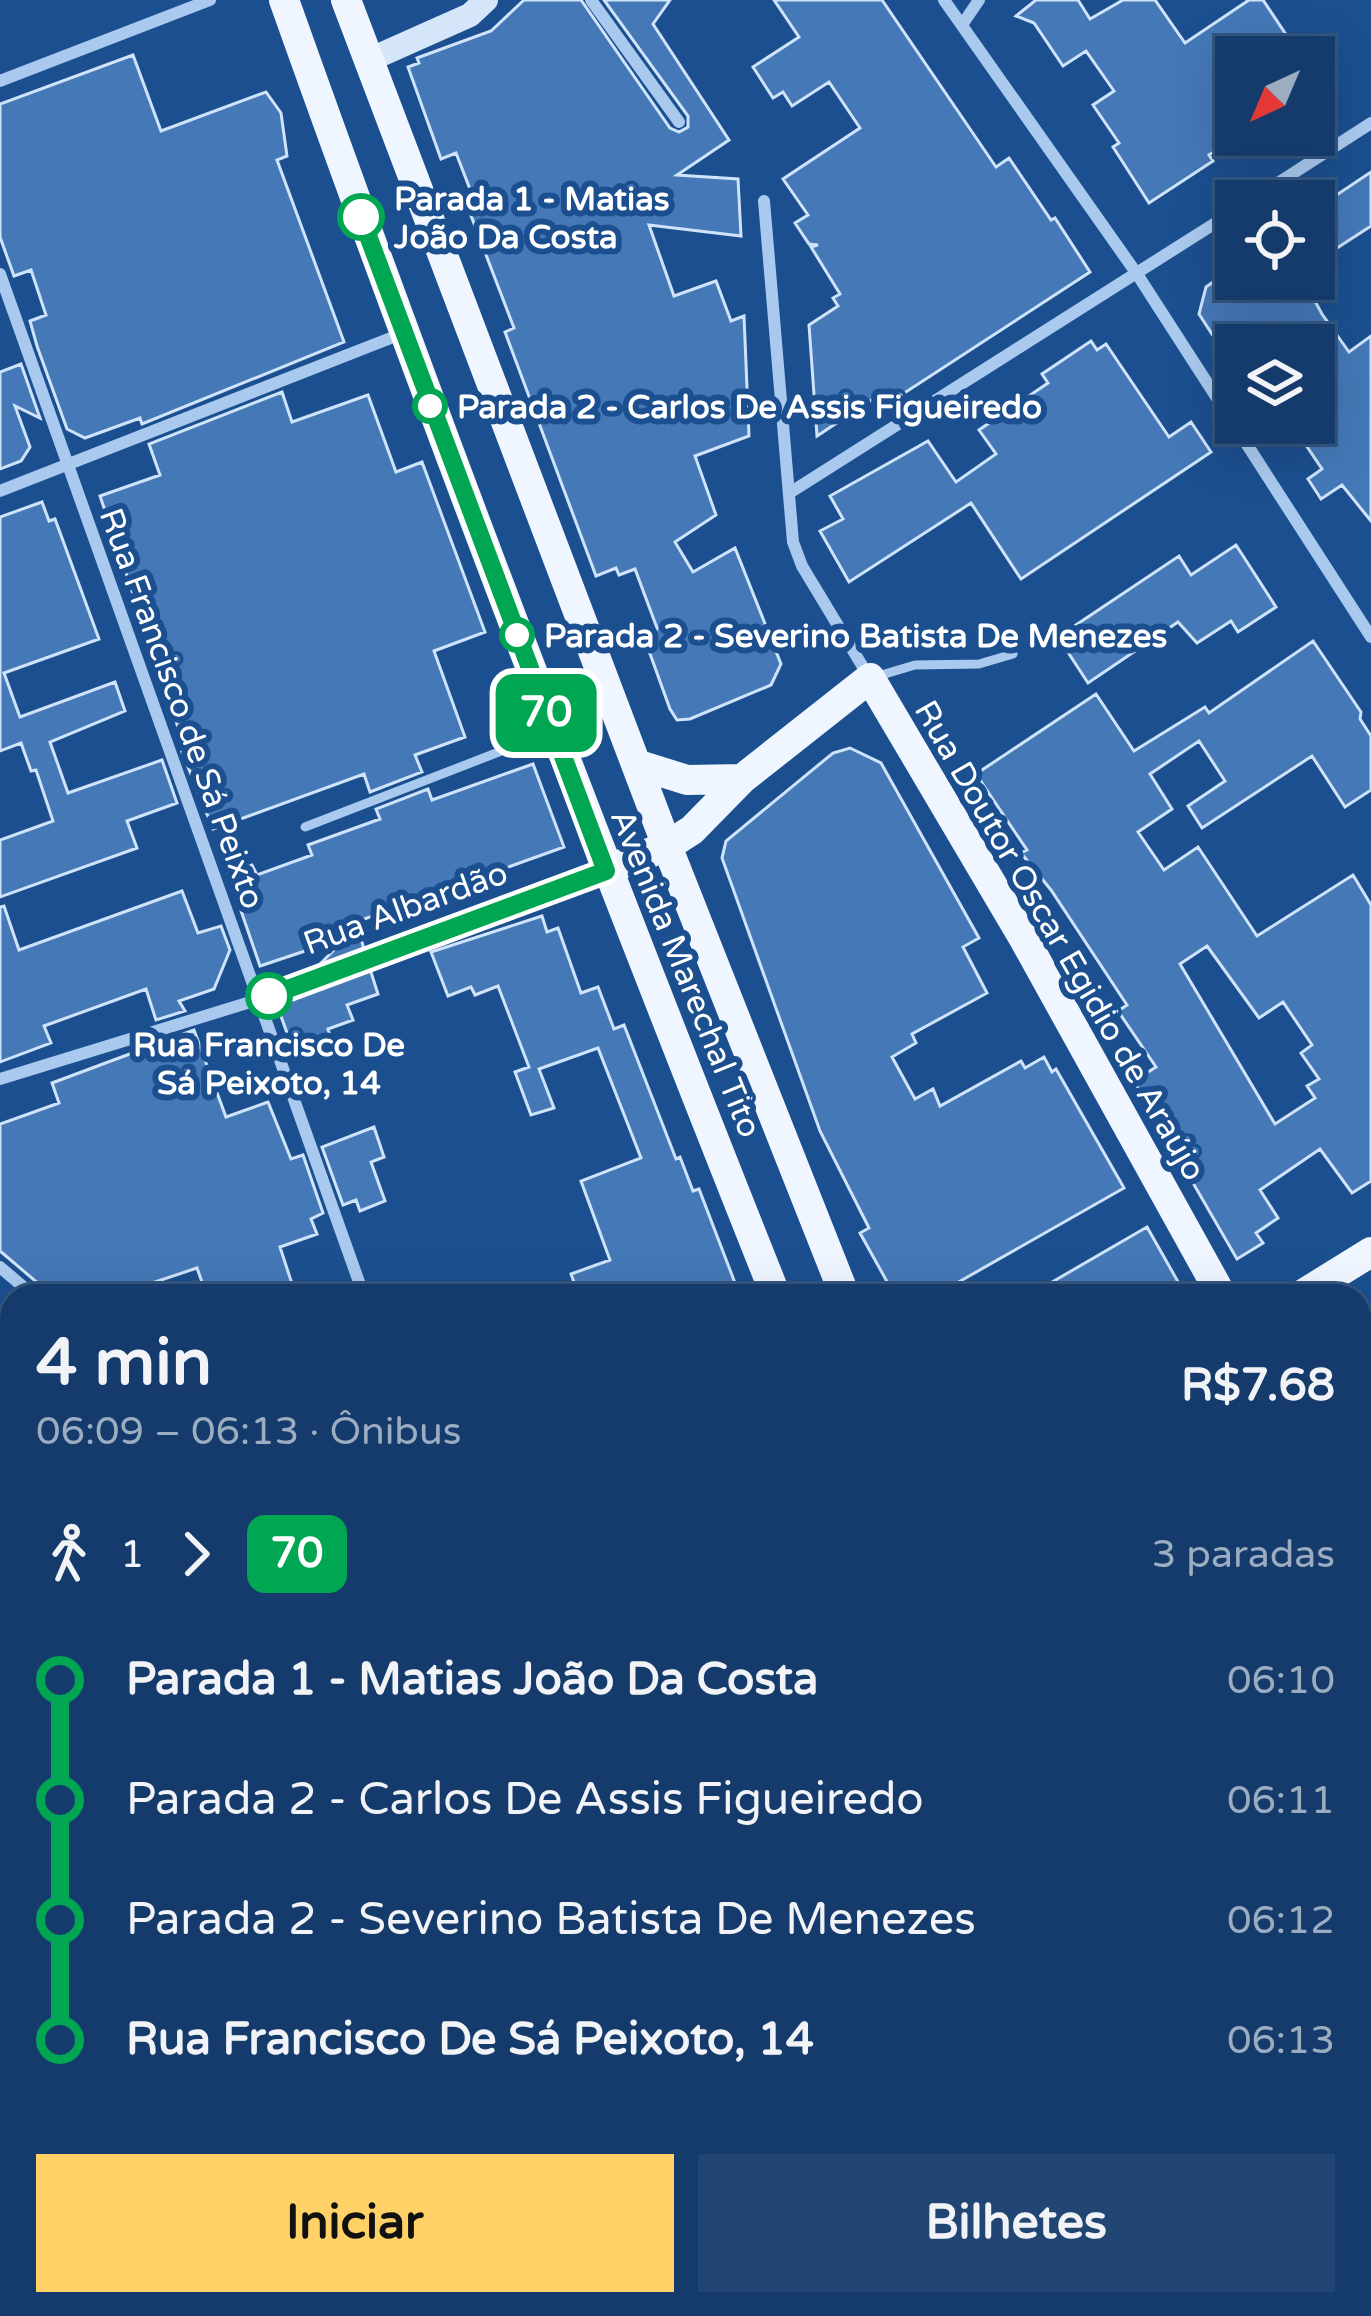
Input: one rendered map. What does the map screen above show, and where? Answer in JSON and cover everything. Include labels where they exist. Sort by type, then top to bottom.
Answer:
[{"type":"main road","name":"Avenida Marechal Tito","points":[[284,0],[403,334],[606,871],[771,1284]]},
{"type":"main road","name":"Avenida Marechal Tito","points":[[346,0],[667,846],[839,1284]]},
{"type":"main road","points":[[369,60],[470,15],[487,0]]},
{"type":"main road","name":"Rua Albardão","points":[[606,871],[667,846],[692,830],[742,779],[870,678]]},
{"type":"main road","name":"Rua Doutor Oscar Egidio de Araújo","points":[[870,678],[1023,937],[1215,1284]]},
{"type":"main road","points":[[636,764],[687,780],[742,779]]},
{"type":"main road","points":[[1319,1284],[1371,1252]]},
{"type":"street","points":[[0,81],[211,0]]},
{"type":"street","points":[[591,0],[679,122]]},
{"type":"street","points":[[944,0],[1137,274],[1371,637]]},
{"type":"street","points":[[962,25],[980,0]]},
{"type":"street","points":[[1283,180],[1371,123]]},
{"type":"street","name":"Rua Doutor Oscar Egidio de Araújo","points":[[764,201],[793,542],[802,566],[870,678]]},
{"type":"street","points":[[790,493],[1215,224]]},
{"type":"street","name":"Rua Francisco de Sá Peixto","points":[[0,274],[360,1284]]},
{"type":"street","points":[[0,491],[403,334]]},
{"type":"street","name":"Rua Albardão","points":[[0,1079],[257,1000],[606,871]]},
{"type":"lane","points":[[870,678],[915,664],[979,664],[1013,655]]},
{"type":"lane","points":[[305,827],[554,731]]},
{"type":"building","points":[[524,0],[581,0],[670,128],[679,132],[688,127],[688,116],[604,0],[670,0],[653,24],[729,140],[677,175],[738,179],[741,236],[649,225],[674,296],[716,281],[731,321],[744,316],[749,436],[695,456],[716,515],[675,542],[693,572],[735,548],[781,664],[771,685],[690,719],[677,720],[670,709],[649,651],[657,628],[635,569],[619,575],[616,568],[596,576],[505,332],[514,328],[465,200],[473,197],[456,153],[441,159],[408,67],[419,63],[417,58],[491,31]]},
{"type":"building","points":[[774,0],[882,0],[996,167],[1009,158],[1090,272],[889,403],[882,393],[817,436],[809,325],[838,306],[833,298],[840,294],[811,247],[818,245],[809,244],[795,223],[808,215],[783,179],[860,128],[829,82],[792,106],[783,92],[773,98],[753,67],[799,37]]},
{"type":"building","points":[[1036,0],[1078,0],[1090,19],[1123,0],[1155,0],[1185,43],[1249,0],[1263,0],[1287,36],[1215,36],[1215,151],[1209,155],[1213,161],[1149,203],[1113,147],[1119,143],[1093,105],[1114,91],[1086,51],[1063,66],[1034,23],[1016,16]]},
{"type":"building","points":[[133,55],[161,131],[266,92],[281,113],[287,156],[277,160],[344,342],[142,424],[140,418],[85,438],[67,429],[37,346],[30,321],[46,315],[31,270],[14,276],[0,237],[0,104]]},
{"type":"building","points":[[1371,172],[1371,226],[1335,249],[1335,196]]},
{"type":"building","points":[[1215,281],[1215,300],[1314,300],[1329,324],[1215,324],[1215,339],[1199,314],[1206,287]]},
{"type":"building","points":[[1335,332],[1349,352],[1371,336],[1371,521],[1342,485],[1321,499],[1308,479],[1322,469],[1305,444],[1335,444]]},
{"type":"building","points":[[1091,341],[1097,350],[1106,344],[1169,437],[1191,422],[1211,452],[1021,579],[971,503],[849,582],[820,531],[843,519],[830,496],[928,441],[956,482],[996,454],[979,430],[1048,383],[1042,374]]},
{"type":"building","points":[[21,364],[40,418],[15,406],[30,447],[21,461],[0,469],[0,372]]},
{"type":"building","points":[[282,392],[292,422],[368,395],[396,472],[422,462],[485,632],[434,651],[465,737],[415,755],[422,772],[370,792],[364,774],[213,829],[182,752],[186,751],[100,496],[160,475],[149,444]]},
{"type":"building","points":[[42,502],[49,521],[55,519],[99,639],[4,673],[20,717],[115,682],[125,711],[50,742],[68,793],[162,760],[177,803],[127,821],[137,848],[0,897],[0,840],[53,821],[36,770],[31,771],[21,743],[0,751],[0,517]]},
{"type":"building","points":[[1236,545],[1276,607],[1238,632],[1231,621],[1197,643],[1178,622],[1088,683],[1058,637],[1179,556],[1191,575]]},
{"type":"building","points":[[1313,641],[1361,712],[1360,719],[1371,736],[1371,790],[1345,807],[1312,756],[1202,828],[1188,806],[1225,781],[1199,741],[1150,774],[1172,809],[1138,832],[1164,870],[1198,847],[1257,936],[1353,875],[1371,905],[1371,1181],[1352,1193],[1320,1149],[1260,1190],[1278,1218],[1256,1233],[1263,1243],[1237,1259],[1134,1081],[1156,1067],[1118,1011],[1127,1005],[1021,853],[1027,850],[976,774],[1096,694],[1134,751],[1205,707],[1209,713]],"holes":[[[1207,946],[1259,1018],[1283,1002],[1312,1045],[1301,1053],[1319,1079],[1307,1086],[1315,1098],[1275,1124],[1180,964]]]},
{"type":"building","points":[[850,748],[881,763],[979,938],[963,947],[987,993],[912,1034],[916,1043],[892,1057],[915,1099],[933,1089],[940,1106],[1021,1061],[1025,1068],[1044,1057],[1052,1072],[1056,1069],[1124,1188],[955,1284],[888,1284],[860,1233],[869,1228],[820,1131],[722,858],[726,841],[833,753]]},
{"type":"building","points":[[533,764],[564,847],[356,922],[364,949],[318,966],[347,937],[260,966],[228,873],[252,865],[257,875],[312,855],[308,845],[380,819],[376,809],[428,789],[432,800]]},
{"type":"building","points":[[182,891],[198,933],[221,926],[230,950],[214,989],[179,1001],[185,1011],[156,1020],[146,989],[44,1026],[51,1043],[0,1062],[0,907],[4,906],[19,950]]},
{"type":"building","points":[[542,916],[547,932],[558,928],[581,993],[598,987],[614,1029],[624,1025],[676,1159],[680,1157],[693,1191],[699,1189],[735,1284],[575,1284],[571,1274],[610,1260],[581,1181],[641,1158],[598,1048],[539,1069],[554,1108],[531,1115],[515,1072],[529,1067],[498,986],[475,995],[471,987],[448,996],[431,952]]},
{"type":"building","points":[[370,969],[378,994],[347,1005],[353,1020],[328,1029],[332,1042],[295,1055],[278,1008],[285,1001]]},
{"type":"building","points":[[194,1030],[226,1117],[268,1102],[291,1159],[303,1155],[323,1213],[311,1219],[317,1234],[280,1247],[292,1284],[203,1284],[197,1268],[149,1284],[39,1284],[0,1251],[0,1124],[59,1103],[52,1083]]},
{"type":"building","points":[[374,1127],[384,1157],[371,1162],[385,1201],[360,1211],[356,1200],[343,1205],[322,1147]]},
{"type":"building","points":[[1147,1227],[1179,1284],[1049,1284]]},
{"type":"bus line","name":"70","points":[[269,996],[606,871],[361,217]]},
{"type":"place","name":"Parada 1 - Matias João Da Costa","points":[[361,217]]},
{"type":"place","name":"Parada 2 - Carlos De Assis Figueiredo","points":[[430,406]]},
{"type":"place","name":"Parada 2 - Severino Batista De Menezes","points":[[517,635]]},
{"type":"place","name":"Rua Francisco De Sá Peixoto, 14","points":[[269,996]]}]
